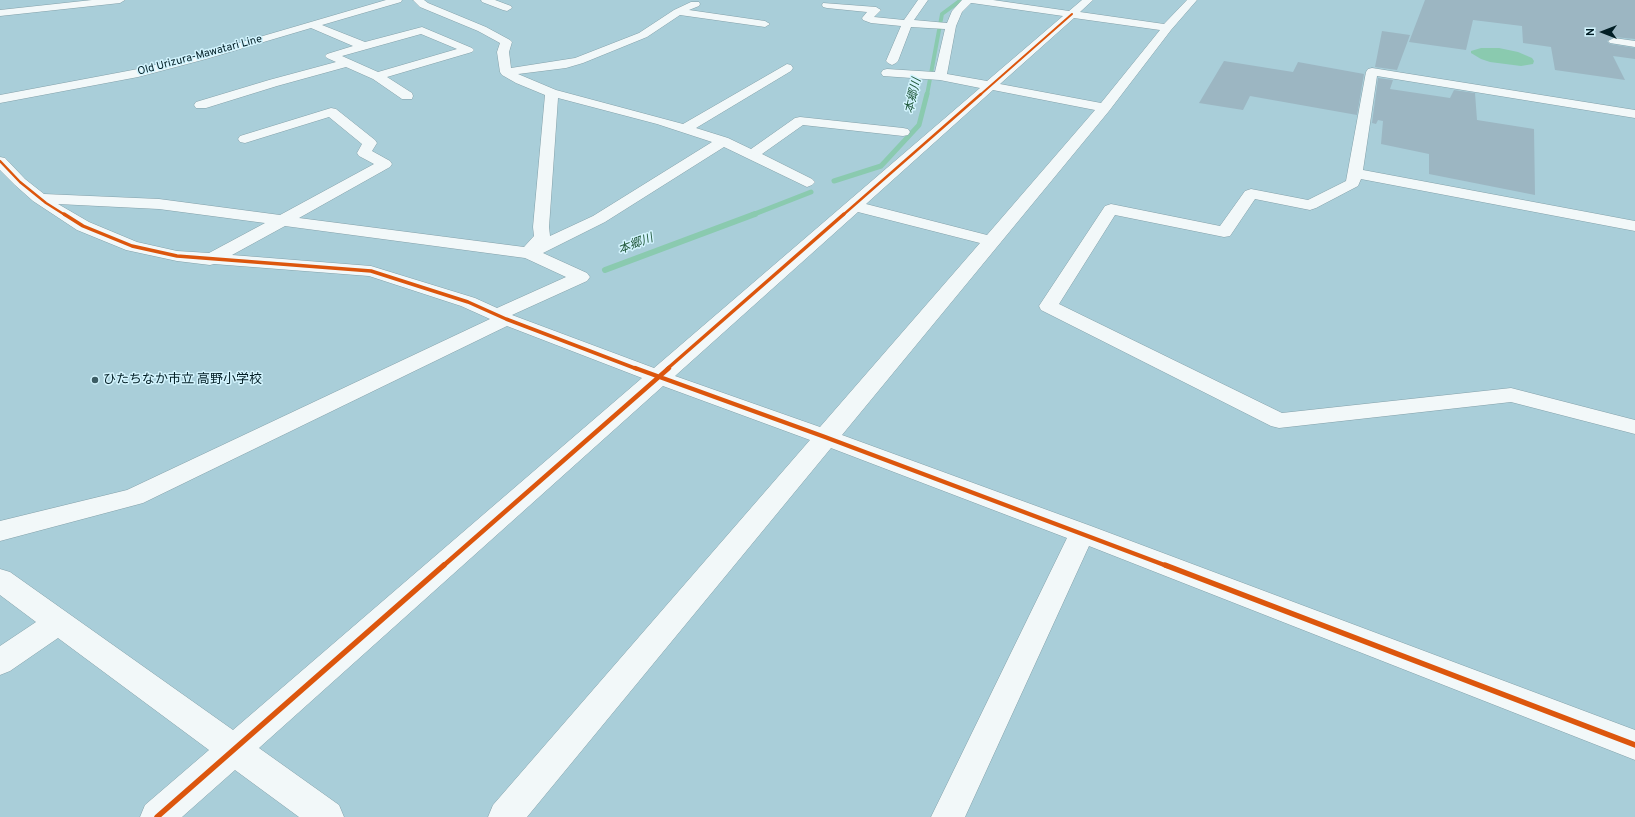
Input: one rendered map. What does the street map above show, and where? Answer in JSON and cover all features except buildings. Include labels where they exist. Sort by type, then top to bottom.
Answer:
[{"type":"street","points":[[0,13],[120,0]]},
{"type":"street","name":"Old Urizura-Mawatari Line","points":[[0,99],[138,73],[202,57],[397,0]]},
{"type":"street","points":[[418,0],[424,5],[482,29],[506,42],[503,52],[506,72]]},
{"type":"street","points":[[490,0],[507,8]]},
{"type":"street","points":[[892,61],[907,23],[923,0]]},
{"type":"street","points":[[940,76],[950,26],[957,11],[968,0]]},
{"type":"street","points":[[972,0],[1167,28]]},
{"type":"street","points":[[157,817],[856,206],[1088,0]]},
{"type":"street","points":[[505,817],[990,241],[1104,108],[1167,28],[1192,0]]},
{"type":"street","points":[[506,72],[566,64],[579,60],[643,35],[679,7],[695,4]]},
{"type":"street","points":[[827,4],[876,10],[867,18],[875,21],[950,26]]},
{"type":"street","points":[[679,7],[765,24]]},
{"type":"street","points":[[312,25],[364,46]]},
{"type":"street","points":[[376,76],[468,50],[422,30],[331,56],[376,76],[407,96]]},
{"type":"street","points":[[1614,41],[1635,44]]},
{"type":"street","points":[[201,105],[273,83],[347,63]]},
{"type":"street","points":[[684,128],[787,68]]},
{"type":"street","points":[[506,72],[520,80],[552,93],[684,128],[722,141],[753,154],[807,182]]},
{"type":"street","points":[[1635,114],[1372,72],[1356,173],[1353,183],[1310,204],[1251,194],[1224,232],[1111,209],[1048,306],[1279,421],[1511,395],[1635,427]]},
{"type":"street","points":[[887,73],[940,76],[1104,108]]},
{"type":"street","points":[[529,253],[542,236],[541,227],[552,93]]},
{"type":"street","points":[[210,260],[385,164],[364,153],[370,143],[331,112],[245,139]]},
{"type":"street","points":[[753,154],[800,121],[903,132]]},
{"type":"street","points":[[529,253],[599,219],[722,141]]},
{"type":"street","points":[[0,161],[20,182],[40,198],[83,226],[132,246],[177,256],[210,260],[371,271],[468,302],[501,317],[658,378],[826,437],[1082,533],[1456,678],[1635,744]]},
{"type":"street","points":[[1356,173],[1635,226]]},
{"type":"street","points":[[0,531],[134,496],[313,412],[582,277],[529,253],[159,204],[40,198]]},
{"type":"street","points":[[856,206],[990,241]]},
{"type":"street","points":[[948,817],[1082,533]]},
{"type":"street","points":[[0,580],[327,817]]},
{"type":"street","points":[[0,662],[58,622]]},
{"type":"shaded area","points":[[1481,48],[1499,48],[1518,52],[1532,58],[1534,61],[1533,64],[1521,66],[1490,62],[1471,53],[1471,51]]},
{"type":"waterway","name":"本郷川","points":[[927,95],[942,14],[961,0]]},
{"type":"waterway","name":"本郷川","points":[[834,181],[881,166],[919,125],[927,94]]},
{"type":"waterway","name":"本郷川","points":[[752,215],[811,192]]},
{"type":"waterway","name":"本郷川","points":[[605,270],[755,214]]},
{"type":"cycle path","points":[[157,817],[1072,14]]},
{"type":"cycle path","points":[[0,161],[20,182],[46,203],[83,226],[132,246],[177,256],[371,271],[468,302],[506,319],[658,377],[825,437],[1082,533],[1635,745]]},
{"type":"place","name":"ひたちなか市立 高野小学校","points":[[95,380]]}]
